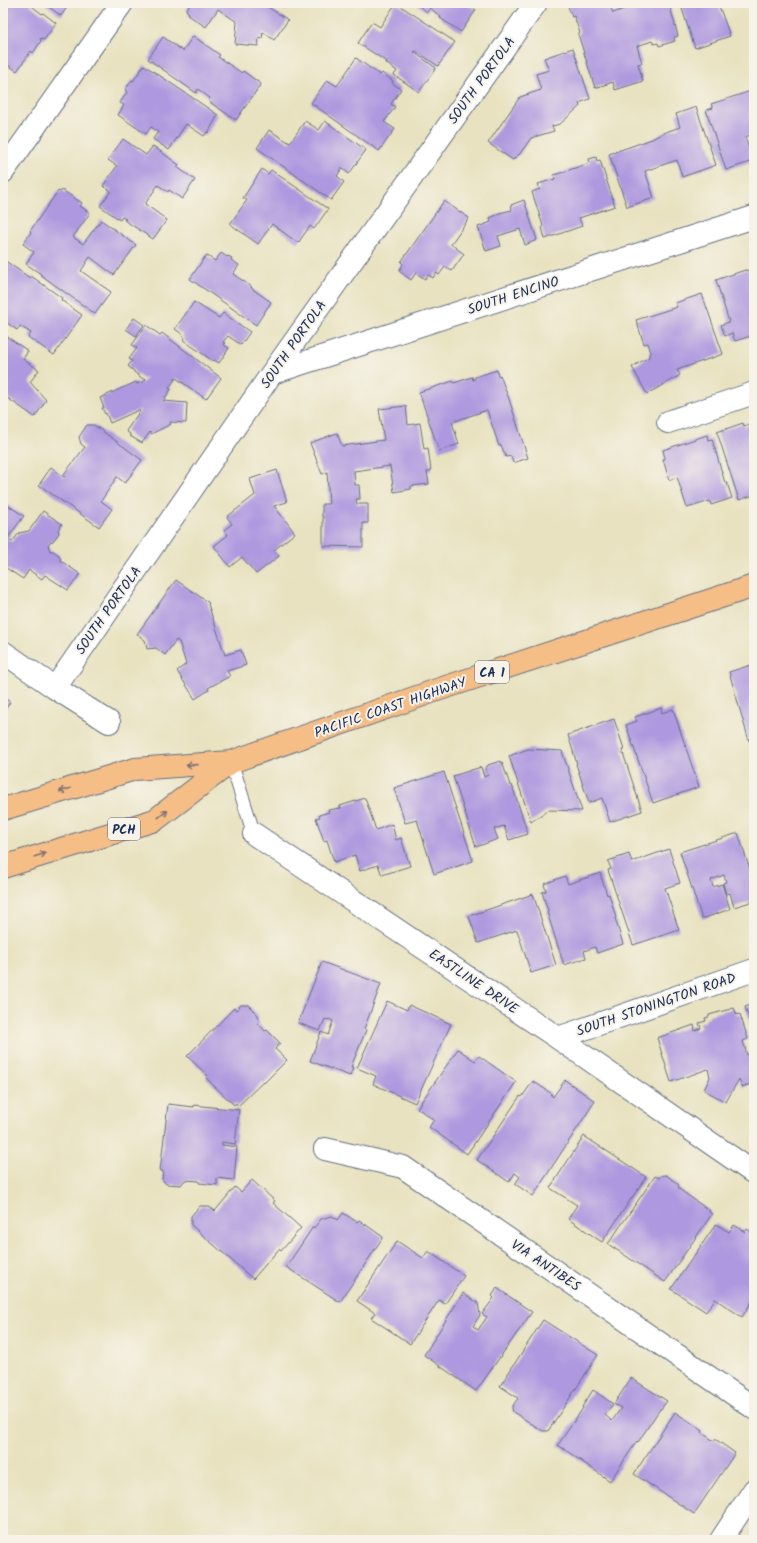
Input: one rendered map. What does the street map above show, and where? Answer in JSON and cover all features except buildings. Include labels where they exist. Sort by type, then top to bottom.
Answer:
[{"type":"highway","name":"PACIFIC COAST HIGHWAY","points":[[3,809],[135,769],[231,762],[437,690],[754,586]]},
{"type":"highway","name":"PACIFIC COAST HIGHWAY","points":[[3,867],[155,820],[231,762]]},
{"type":"street","points":[[3,172],[122,3]]},
{"type":"street","name":"SOUTH PORTOLA","points":[[55,688],[272,373],[536,3]]},
{"type":"street","name":"SOUTH ENCINO","points":[[272,373],[754,217]]},
{"type":"street","points":[[668,422],[754,393]]},
{"type":"street","points":[[3,652],[55,688],[109,722]]},
{"type":"street","name":"EASTLINE DRIVE","points":[[254,834],[558,1038],[754,1173]]},
{"type":"street","name":"SOUTH STONINGTON ROAD","points":[[558,1038],[754,970]]},
{"type":"street","name":"VIA ANTIBES","points":[[325,1149],[403,1167],[754,1408]]},
{"type":"street","points":[[721,1540],[754,1490]]},
{"type":"lane","name":"EASTLINE DRIVE","points":[[231,762],[254,834]]}]
